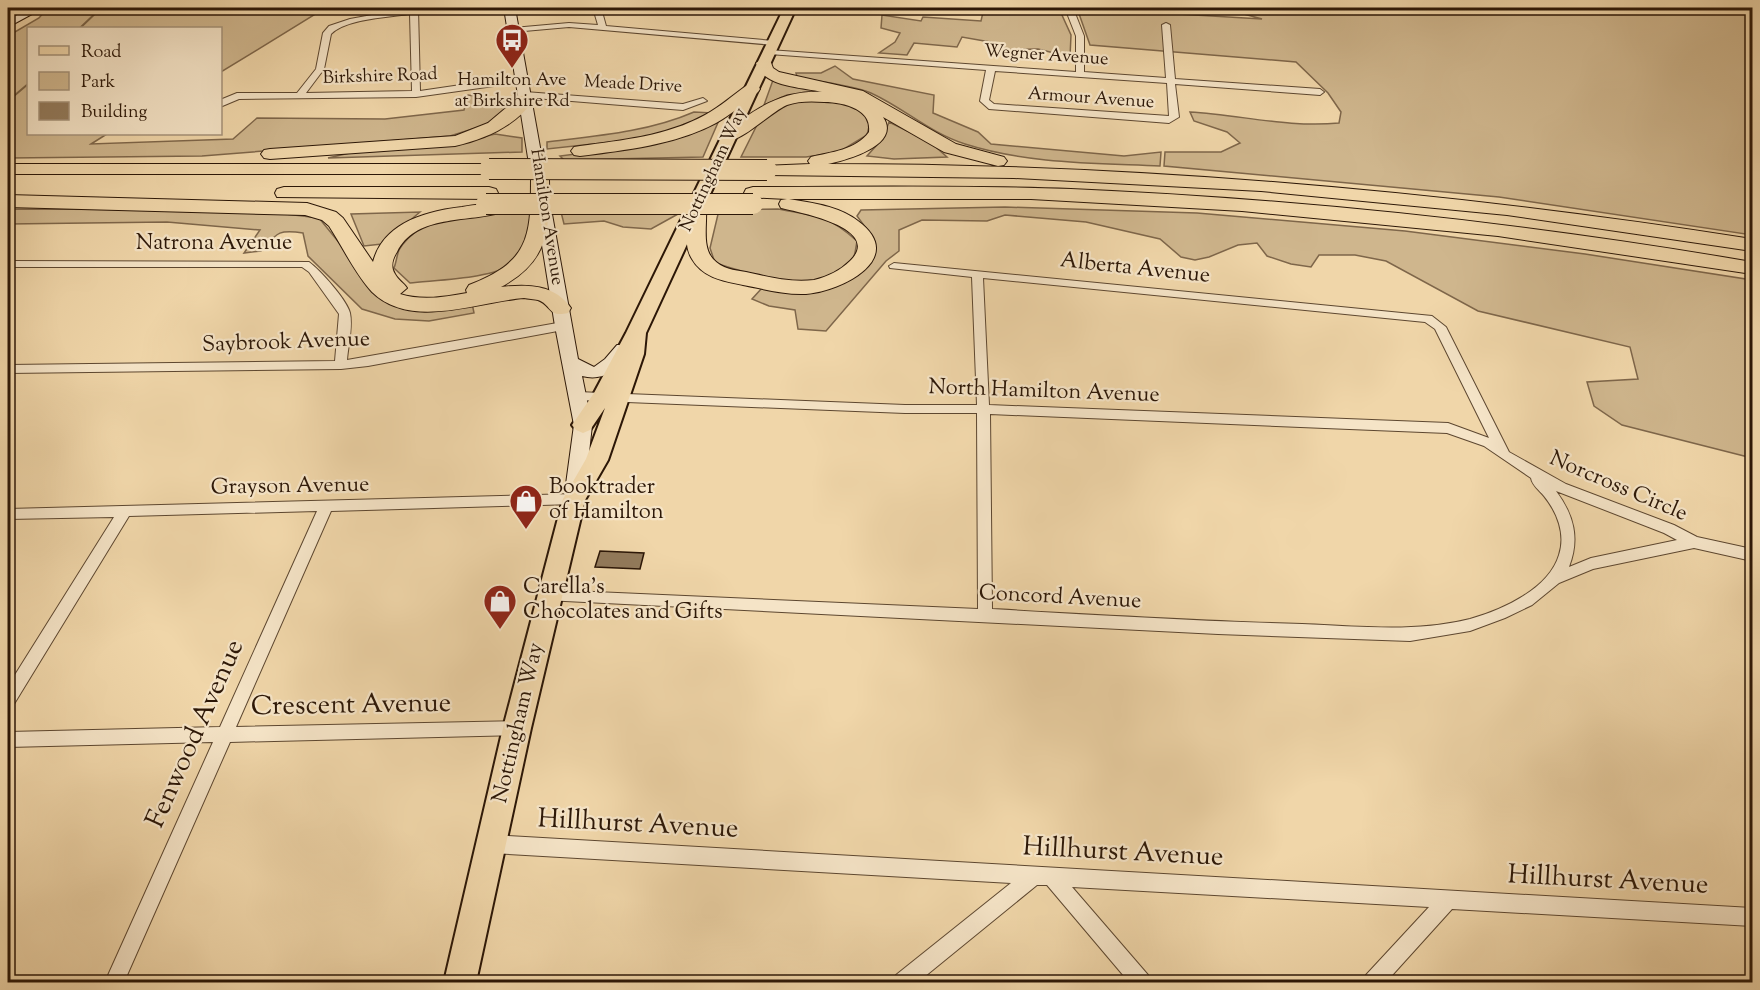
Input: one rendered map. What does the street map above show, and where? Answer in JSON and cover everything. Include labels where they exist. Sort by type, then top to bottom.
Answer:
[{"type":"highway","points":[[769,53],[770,74],[782,79],[847,92],[867,99],[937,142],[963,153],[1011,163],[1067,167],[1111,176]]},
{"type":"highway","points":[[490,165],[658,139],[690,129],[712,118],[752,89]]},
{"type":"highway","points":[[729,137],[762,112],[783,101],[795,98],[820,97],[854,103],[871,112],[878,121],[879,129],[874,139],[853,152],[825,160],[768,167]]},
{"type":"highway","points":[[92,169],[152,159],[455,141],[482,134],[501,124],[526,98]]},
{"type":"highway","points":[[8,169],[490,165],[610,170],[768,167],[1111,176],[1246,183],[1412,198],[1608,223],[1752,245]]},
{"type":"highway","points":[[488,202],[411,228],[393,242],[386,252],[382,269],[385,276],[397,288],[407,293],[433,297],[469,292],[502,279],[520,264],[538,231],[540,180]]},
{"type":"highway","points":[[8,192],[587,204],[753,199],[788,204],[840,218],[860,231],[867,246],[866,253],[858,266],[850,273],[828,283],[801,288],[772,285],[723,274],[713,269],[700,257],[696,210]]},
{"type":"highway","points":[[238,206],[1068,195],[1195,201],[1348,214],[1549,237],[1752,268]]},
{"type":"highway","points":[[8,201],[307,208],[329,216],[343,231],[382,292],[406,302],[451,303],[532,291],[549,296],[562,317]]},
{"type":"highway","points":[[788,204],[1105,204],[1348,214]]},
{"type":"main road","points":[[8,24],[37,8]]},
{"type":"main road","name":"Hamilton Avenue","points":[[509,8],[562,317],[583,425],[574,500]]},
{"type":"main road","name":"Nottingham Way","points":[[583,425],[610,396],[634,354],[636,333],[790,8]]},
{"type":"main road","points":[[570,362],[588,372],[603,372],[610,367],[636,333]]},
{"type":"main road","name":"Nottingham Way","points":[[460,982],[549,596],[574,500],[597,460],[610,396]]},
{"type":"street","points":[[597,8],[603,28]]},
{"type":"street","points":[[1069,8],[1080,36],[1080,75]]},
{"type":"street","points":[[299,96],[320,69],[327,33],[332,28],[350,21],[414,9],[416,94]]},
{"type":"street","name":"Wegner Avenue","points":[[513,30],[559,25],[603,28],[769,53],[1320,92]]},
{"type":"street","name":"Armour Avenue","points":[[991,68],[984,100],[992,107],[1169,120],[1174,117],[1166,25]]},
{"type":"street","name":"Birkshire Road","points":[[222,92],[237,96],[416,94],[522,79]]},
{"type":"street","name":"Birkshire Road","points":[[222,103],[237,96]]},
{"type":"street","name":"Meade Drive","points":[[526,98],[683,106],[703,101]]},
{"type":"street","name":"Natrona Avenue","points":[[8,264],[305,264],[313,270],[345,314],[341,365]]},
{"type":"street","name":"Alberta Avenue","points":[[894,266],[1421,316],[1440,327],[1504,455]]},
{"type":"street","points":[[977,274],[983,381],[985,615]]},
{"type":"street","name":"Saybrook Avenue","points":[[8,369],[341,365],[368,362],[562,317]]},
{"type":"street","name":"North Hamilton Avenue","points":[[577,396],[905,409],[982,409],[1448,428],[1489,443],[1504,455]]},
{"type":"street","name":"Norcross Circle","points":[[1504,455],[1561,488],[1669,529],[1694,542],[1752,555]]},
{"type":"street","name":"Concord Avenue","points":[[549,596],[985,615],[1218,628],[1410,634],[1470,625],[1500,614],[1527,601],[1554,579],[1564,567],[1569,554],[1568,527],[1553,498],[1527,470]]},
{"type":"street","name":"Grayson Avenue","points":[[8,514],[574,500]]},
{"type":"street","name":"Fenwood Avenue","points":[[114,982],[326,507]]},
{"type":"street","points":[[8,699],[124,512]]},
{"type":"street","name":"Concord Avenue","points":[[1554,579],[1591,564],[1694,542]]},
{"type":"street","name":"Crescent Avenue","points":[[8,739],[517,728]]},
{"type":"street","name":"Hillhurst Avenue","points":[[491,844],[1752,917]]},
{"type":"street","points":[[903,982],[1043,876],[1141,982]]},
{"type":"street","points":[[1373,982],[1449,899]]},
{"type":"green space","points":[[45,8],[306,8],[314,15],[222,71],[222,27],[27,27],[27,135],[105,135],[91,144],[233,139],[257,118],[385,119],[464,110],[468,95],[513,101],[508,114],[492,123],[450,136],[202,156],[8,158],[8,36],[39,18],[46,10],[36,13]]},
{"type":"green space","points":[[984,8],[1061,13],[1071,35],[1070,57],[1038,49],[997,50],[990,42],[962,37],[957,47],[914,43],[907,55],[879,53],[895,42],[900,33],[881,28],[882,15],[921,21],[923,17],[981,21]]},
{"type":"green space","points":[[1077,8],[1262,19],[1240,13],[1258,8],[1752,8],[1752,235],[1499,197],[1164,166],[1165,152],[1221,152],[1240,143],[1227,132],[1194,121],[1190,112],[1283,123],[1320,124],[1339,123],[1341,112],[1328,93],[1296,62],[1090,45]]},
{"type":"green space","points":[[835,66],[853,79],[934,95],[933,113],[978,132],[991,144],[1124,156],[1161,152],[1160,166],[1037,159],[989,151],[940,134],[885,100],[865,91],[797,77],[796,73],[821,73]]},
{"type":"green space","points":[[773,80],[835,92],[787,95],[764,105]]},
{"type":"green space","points":[[821,100],[848,104],[871,118],[867,135],[839,152],[806,157],[741,157],[758,123],[790,101]]},
{"type":"green space","points":[[694,112],[714,113],[682,129],[630,140],[547,149],[547,142],[640,129]]},
{"type":"green space","points":[[720,118],[703,157],[564,160],[560,156],[630,147]]},
{"type":"green space","points":[[889,122],[930,142],[947,157],[894,159],[867,156],[883,138]]},
{"type":"green space","points":[[495,134],[522,138],[522,152],[328,158],[354,152],[454,144]]},
{"type":"green space","points":[[1005,207],[1197,213],[1405,231],[1585,254],[1752,280],[1752,458],[1622,425],[1594,406],[1587,382],[1638,379],[1630,347],[1478,311],[1386,261],[1355,255],[1319,255],[1311,267],[1291,264],[1267,256],[1257,243],[1238,245],[1195,260],[1181,257],[1160,239],[1086,222],[1005,215],[987,221],[922,220],[899,230],[899,251],[886,261],[826,331],[798,329],[795,310],[769,306],[752,299],[762,288],[818,292],[873,254],[874,239],[857,216],[861,210]]},
{"type":"green space","points":[[560,208],[678,214],[651,229],[623,227],[604,221],[564,224]]},
{"type":"green space","points":[[8,209],[251,210],[319,218],[385,299],[472,303],[474,313],[429,321],[395,319],[362,309],[308,256],[303,233],[283,232],[275,236],[261,251],[244,253],[260,230],[167,222],[8,224]]},
{"type":"green space","points":[[778,209],[829,221],[847,232],[857,241],[851,263],[839,274],[824,280],[806,282],[766,277],[715,263],[710,248],[719,210]]},
{"type":"green space","points":[[535,211],[521,251],[505,268],[449,280],[410,283],[394,268],[399,250],[410,236],[442,219],[480,213]]},
{"type":"green space","points":[[420,212],[382,244],[364,246],[351,214]]},
{"type":"building","points":[[600,551],[644,553],[640,569],[595,567]]},
{"type":"waterway","points":[[81,27],[101,8]]},
{"type":"waterway","points":[[8,101],[27,85]]},
{"type":"place","name":"Hamilton Ave at Birkshire Rd","points":[[512,69]]},
{"type":"place","name":"Booktrader of Hamilton","points":[[526,530]]},
{"type":"place","name":"Carella's Chocolates and Gifts","points":[[500,630]]}]
